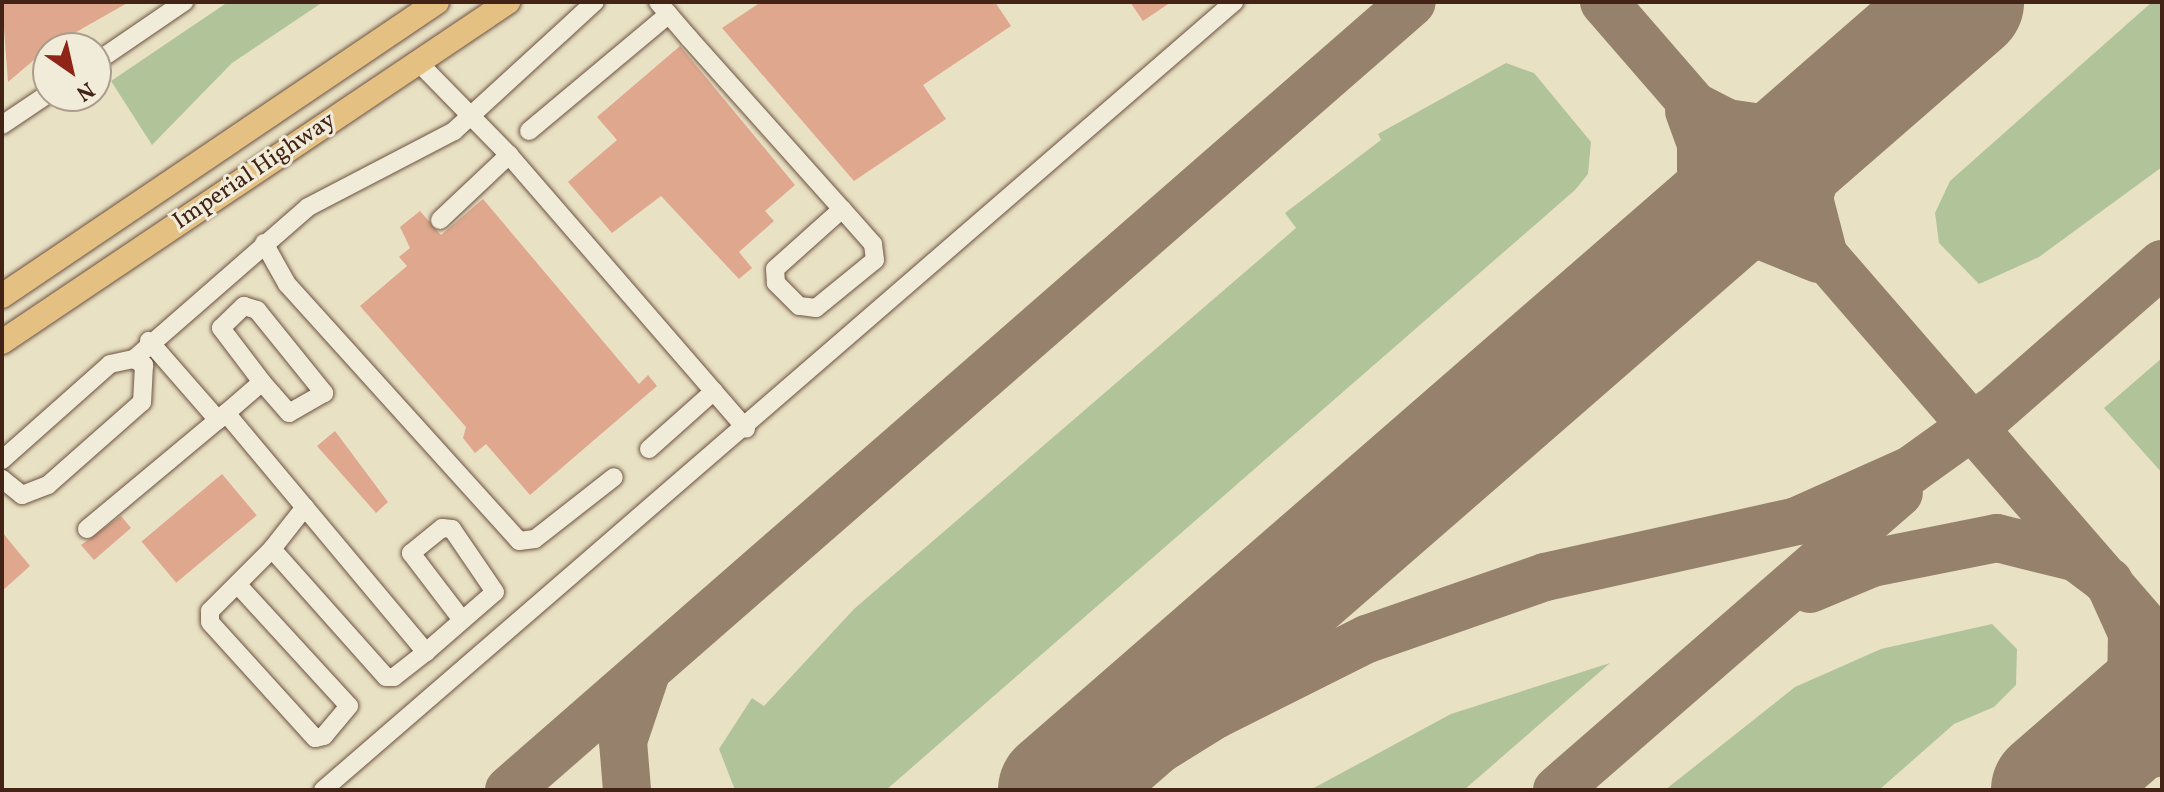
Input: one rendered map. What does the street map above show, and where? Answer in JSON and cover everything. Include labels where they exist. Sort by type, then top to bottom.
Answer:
[{"type":"main road","name":"Imperial Highway","points":[[2,296],[437,2]]},
{"type":"main road","name":"Imperial Highway","points":[[2,342],[508,2]]},
{"type":"main road","points":[[396,31],[419,63]]},
{"type":"street","points":[[112,51],[184,2]]},
{"type":"street","points":[[2,460],[110,364],[134,359],[149,341],[318,200],[434,146],[595,2]]},
{"type":"street","points":[[323,790],[746,429],[1234,2]]},
{"type":"street","points":[[529,131],[663,8],[842,209],[873,244],[875,260],[816,308],[799,306],[776,283],[775,269],[842,209]]},
{"type":"street","points":[[419,63],[509,155],[746,429]]},
{"type":"street","points":[[2,125],[32,105]]},
{"type":"street","points":[[440,220],[509,155]]},
{"type":"street","points":[[264,243],[287,284],[519,541],[560,522],[614,477]]},
{"type":"street","points":[[244,306],[257,310],[324,393],[289,413],[262,382],[221,328],[244,306]]},
{"type":"street","points":[[149,341],[305,507],[426,652]]},
{"type":"street","points":[[2,479],[22,495],[36,493],[142,402],[149,375],[134,359]]},
{"type":"street","points":[[87,529],[262,382]]},
{"type":"street","points":[[649,449],[714,391]]},
{"type":"street","points":[[238,585],[349,706],[324,736],[315,738],[210,622],[210,611],[272,549],[305,507]]},
{"type":"street","points":[[272,549],[386,677],[426,652],[495,592],[494,581],[452,529],[442,528],[411,553],[462,620]]},
{"type":"green space","points":[[228,2],[323,2],[232,63],[152,145],[112,80]]},
{"type":"green space","points":[[2152,2],[2162,2],[2162,167],[2039,257],[1979,284],[1939,243],[1935,213],[1950,181]]},
{"type":"green space","points":[[1506,63],[1534,73],[1591,142],[1588,174],[1575,190],[886,790],[735,790],[719,749],[752,698],[764,706],[854,609],[1296,228],[1285,213],[1381,140],[1378,134]]},
{"type":"green space","points":[[2162,358],[2162,473],[2104,408]]},
{"type":"green space","points":[[1992,624],[2017,649],[2016,685],[1994,707],[1954,724],[1879,790],[1665,790],[1795,687],[1881,649]]},
{"type":"green space","points":[[1610,663],[1464,790],[1310,790],[1451,714]]},
{"type":"building","points":[[2,2],[129,2],[76,32],[32,32],[32,62],[8,82]]},
{"type":"building","points":[[761,2],[995,2],[1011,26],[923,85],[946,119],[854,181],[722,28]]},
{"type":"building","points":[[1130,2],[1171,2],[1143,21]]},
{"type":"building","points":[[680,46],[795,185],[765,211],[774,221],[739,252],[752,268],[739,279],[661,196],[612,233],[568,182],[617,140],[597,117]]},
{"type":"building","points":[[483,199],[639,384],[648,375],[657,386],[530,495],[486,444],[475,453],[463,438],[466,427],[360,306],[407,266],[399,257],[410,248],[400,227],[420,211],[441,235]]},
{"type":"building","points":[[335,431],[388,502],[376,513],[317,446]]},
{"type":"building","points":[[222,474],[257,515],[176,583],[142,541]]},
{"type":"building","points":[[121,516],[131,528],[94,560],[81,545]]},
{"type":"building","points":[[2,532],[30,566],[2,591]]},
{"type":"taxiway","points":[[509,790],[1412,2]]},
{"type":"taxiway","points":[[1604,2],[2162,645]]},
{"type":"taxiway","points":[[1824,256],[1809,198],[1828,131],[1965,2]]},
{"type":"taxiway","points":[[1694,106],[1727,123],[1774,130],[1818,117],[1851,95]]},
{"type":"taxiway","points":[[1657,264],[1685,233],[1701,192],[1701,144],[1689,111]]},
{"type":"taxiway","points":[[1598,321],[1680,255],[1709,242],[1762,236],[1818,259]]},
{"type":"taxiway","points":[[1970,432],[2162,264]]},
{"type":"taxiway","points":[[1094,790],[1215,715],[1367,639],[1545,577],[1797,521],[1911,470],[1992,412]]},
{"type":"taxiway","points":[[1557,790],[1899,493]]},
{"type":"taxiway","points":[[1810,589],[1872,563],[1997,538],[2077,558],[2109,582],[2132,633],[2131,691],[2102,746]]},
{"type":"taxiway","points":[[627,790],[623,741],[645,676]]},
{"type":"taxiway","points":[[2060,790],[2118,761],[2162,752]]},
{"type":"runway","points":[[1058,790],[1964,2]]},
{"type":"runway","points":[[2051,790],[2162,693]]}]
